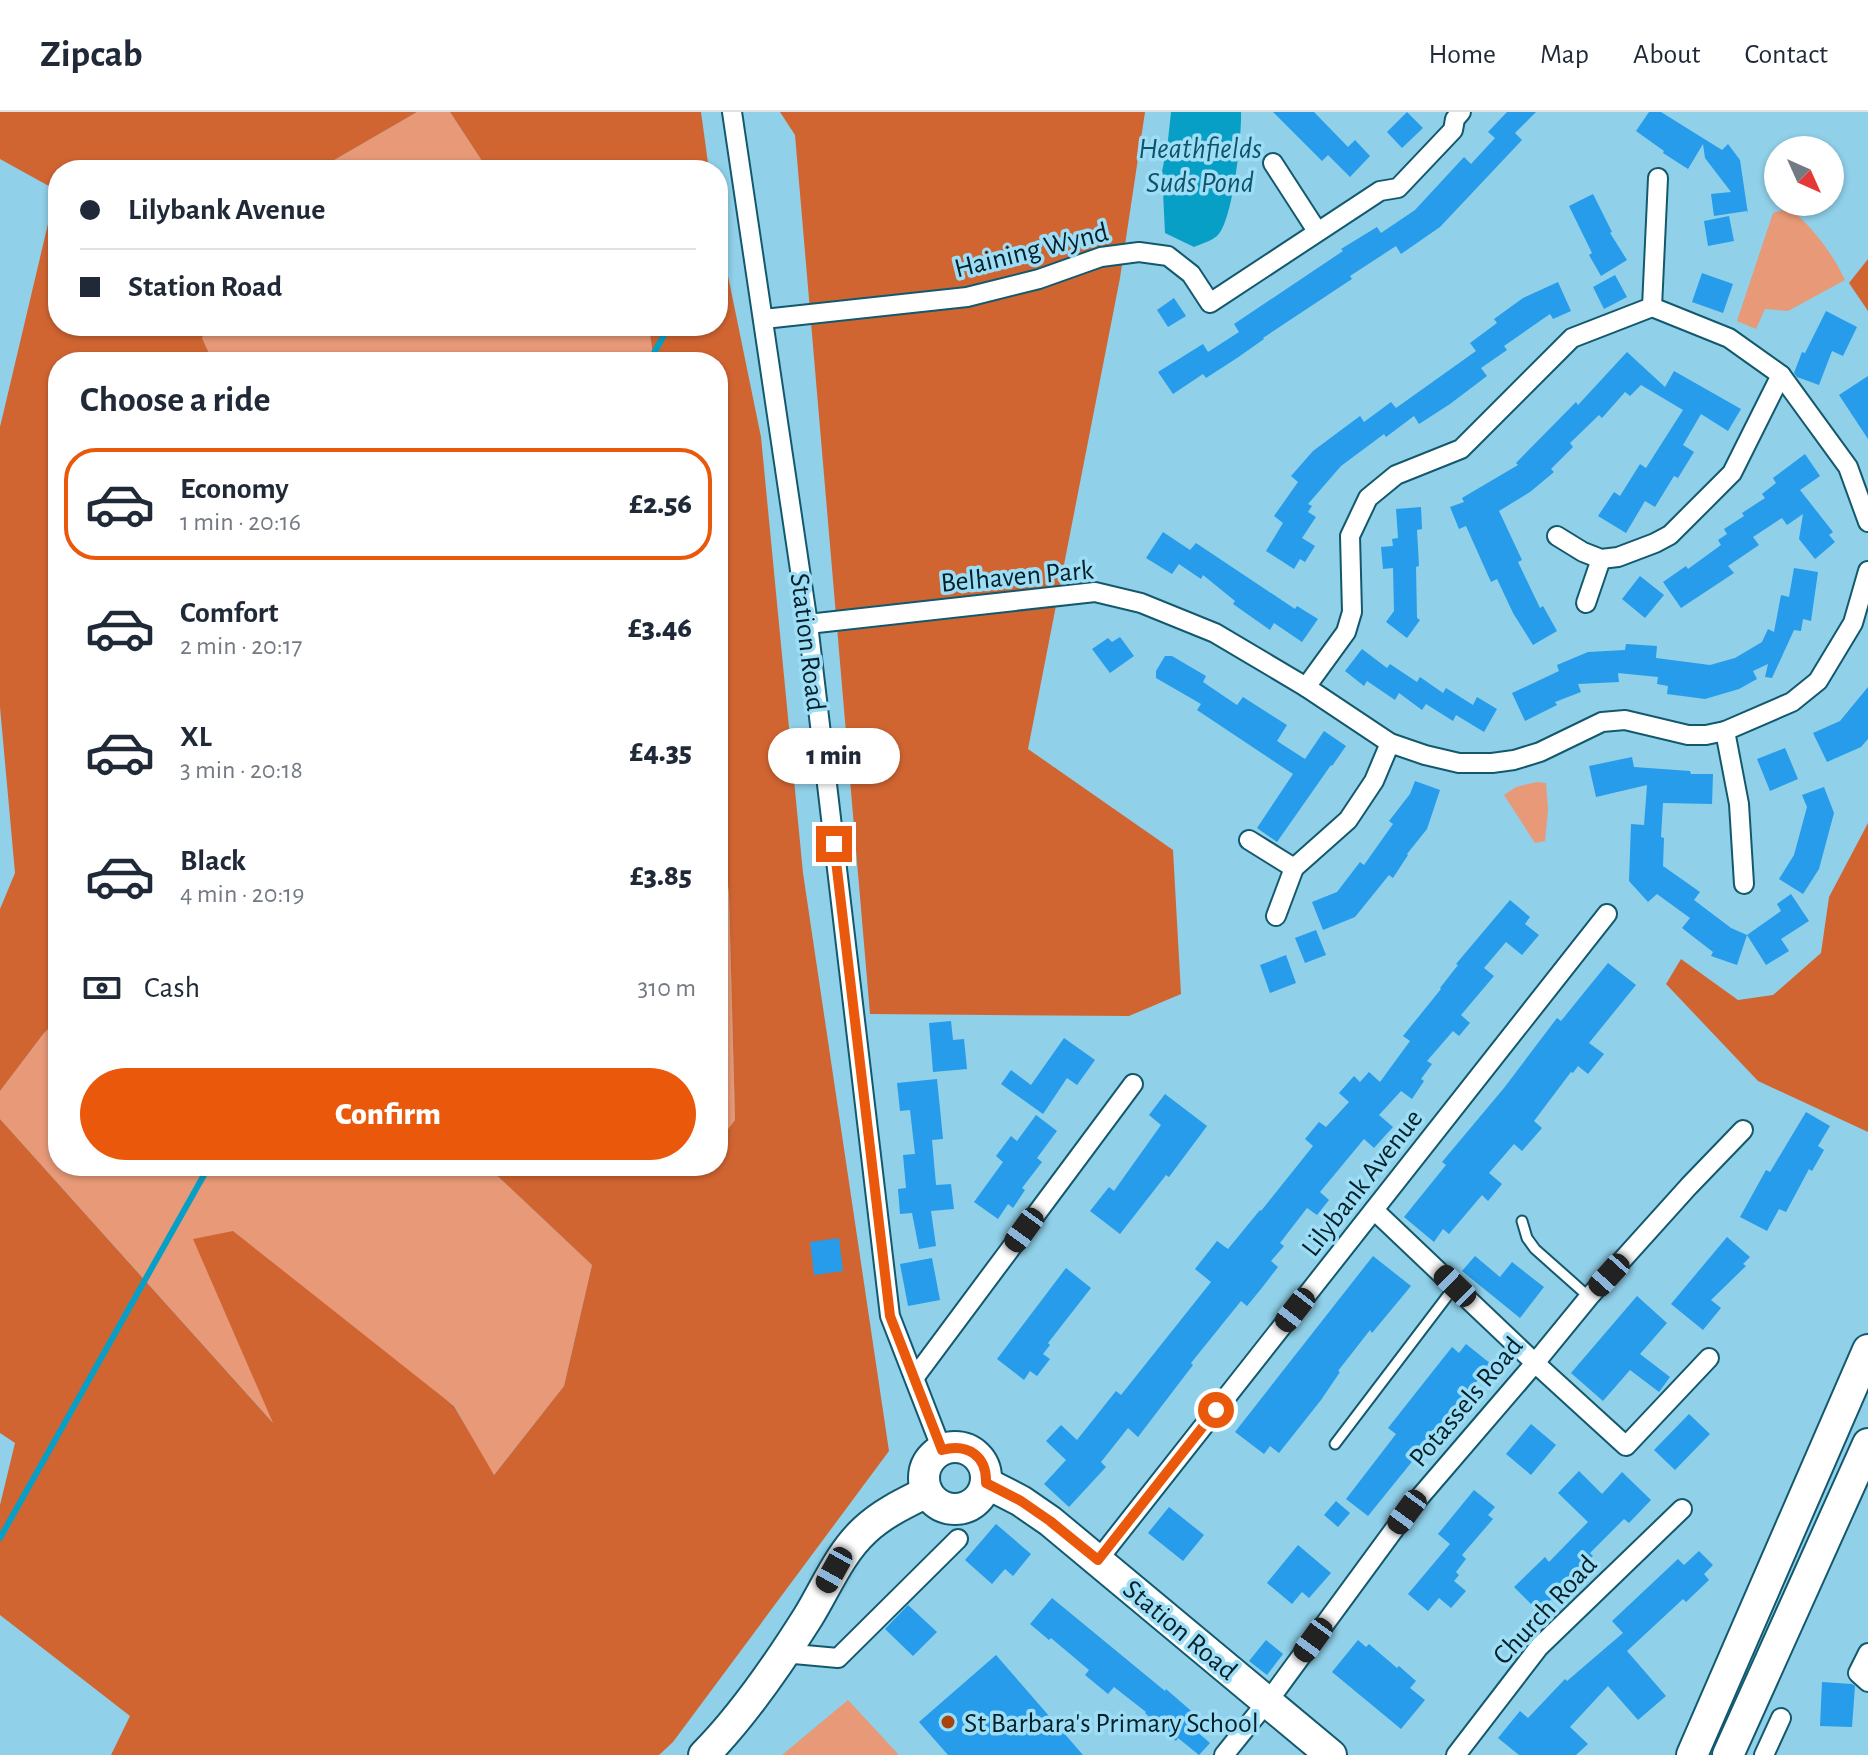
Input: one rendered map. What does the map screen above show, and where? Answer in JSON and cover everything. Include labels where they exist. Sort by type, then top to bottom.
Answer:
[{"type":"main road","points":[[1692,1755],[1868,1350]]},
{"type":"main road","points":[[1728,1755],[1868,1444]]},
{"type":"main road","points":[[961,1448],[970,1451],[978,1457],[986,1474],[983,1493],[967,1507],[946,1509],[927,1492],[924,1475],[927,1465],[942,1450],[961,1448]]},
{"type":"main road","name":"Station Road","points":[[986,1483],[1050,1521],[1331,1755]]},
{"type":"main road","points":[[704,1755],[751,1699],[809,1616],[855,1540],[884,1515],[927,1492]]},
{"type":"street","name":"Station Road","points":[[732,112],[808,624],[890,1316],[942,1450]]},
{"type":"street","name":"Haining Wynd","points":[[764,319],[967,297],[1039,279],[1101,257],[1139,252],[1168,256],[1191,274],[1210,303],[1380,191],[1398,188],[1453,130],[1454,114]]},
{"type":"street","points":[[1273,163],[1317,231]]},
{"type":"street","points":[[1652,307],[1658,178]]},
{"type":"street","points":[[1306,687],[1346,632],[1352,612],[1350,536],[1368,498],[1396,475],[1461,449],[1572,338],[1652,307],[1729,338],[1781,375],[1848,467],[1868,522]]},
{"type":"street","points":[[1557,536],[1601,559],[1618,557],[1670,535],[1732,473],[1781,375]]},
{"type":"street","points":[[1586,603],[1601,559]]},
{"type":"street","name":"Belhaven Park","points":[[808,624],[1095,592],[1141,603],[1215,633],[1306,687],[1390,743],[1459,763],[1492,763],[1540,752],[1602,722],[1625,720],[1688,735],[1706,735],[1725,731],[1792,702],[1818,681],[1853,623],[1868,571]]},
{"type":"street","points":[[1725,731],[1739,804],[1744,884]]},
{"type":"street","points":[[1276,916],[1294,868],[1348,820],[1374,781],[1390,743]]},
{"type":"street","points":[[1249,840],[1294,868]]},
{"type":"street","name":"Lilybank Avenue","points":[[1098,1560],[1607,914]]},
{"type":"street","points":[[915,1377],[1133,1084]]},
{"type":"street","name":"Potassels Road","points":[[1224,1755],[1267,1702],[1407,1512],[1589,1297],[1743,1130]]},
{"type":"street","points":[[1374,1210],[1626,1446],[1709,1358]]},
{"type":"street","name":"Church Road","points":[[1456,1755],[1539,1647],[1682,1509]]},
{"type":"street","points":[[783,1653],[838,1658],[958,1539]]},
{"type":"street","points":[[1868,1653],[1858,1673],[1868,1682]]},
{"type":"street","points":[[1764,1755],[1781,1718]]},
{"type":"lane","points":[[1522,1221],[1527,1238],[1535,1249],[1589,1297]]},
{"type":"lane","points":[[1335,1444],[1455,1286]]},
{"type":"shaded area","points":[[0,112],[417,112],[334,160],[48,160],[48,186],[0,159]]},
{"type":"shaded area","points":[[417,112],[450,112],[481,160],[334,160]]},
{"type":"shaded area","points":[[450,112],[701,112],[708,160],[481,160]]},
{"type":"shaded area","points":[[780,112],[1145,112],[1120,278],[1028,749],[1173,850],[1181,994],[1129,1016],[870,1014],[795,135]]},
{"type":"shaded area","points":[[1772,216],[1798,216],[1821,241],[1845,280],[1788,311],[1765,309],[1756,329],[1737,321]]},
{"type":"shaded area","points":[[48,224],[48,336],[203,336],[208,352],[48,352],[48,1029],[0,1091],[0,909],[15,873],[0,707],[0,427]]},
{"type":"shaded area","points":[[1868,259],[1868,311],[1849,283]]},
{"type":"shaded area","points":[[728,276],[761,437],[803,873],[889,1451],[673,1742],[659,1755],[111,1755],[130,1716],[0,1615],[0,1505],[15,1443],[0,1433],[0,1119],[273,1423],[193,1239],[233,1231],[454,1406],[494,1475],[564,1386],[592,1265],[498,1176],[728,1176],[728,1129],[735,1120],[728,886],[728,352],[653,352],[650,336],[728,336]]},
{"type":"shaded area","points":[[650,336],[653,352],[208,352],[202,338]]},
{"type":"shaded area","points":[[1546,783],[1548,810],[1545,841],[1535,843],[1504,795],[1516,787]]},
{"type":"shaded area","points":[[1868,823],[1868,1132],[1758,1081],[1666,984],[1681,959],[1738,1000],[1773,995],[1821,953],[1829,897]]},
{"type":"shaded area","points":[[728,886],[729,893],[735,1120],[728,1129]]},
{"type":"shaded area","points":[[48,1029],[48,1172],[0,1119],[0,1091]]},
{"type":"shaded area","points":[[51,1176],[498,1176],[592,1265],[564,1386],[493,1476],[454,1405],[194,1239],[276,1426]]},
{"type":"shaded area","points":[[848,1700],[899,1755],[782,1755]]},
{"type":"water","name":"Heathfields Suds Pond","points":[[1171,112],[1241,112],[1238,157],[1228,214],[1217,236],[1194,247],[1165,233],[1162,172]]},
{"type":"building","points":[[1273,112],[1314,112],[1348,147],[1355,140],[1370,156],[1350,177],[1328,155],[1322,161]]},
{"type":"building","points":[[1407,112],[1423,128],[1402,148],[1387,132]]},
{"type":"building","points":[[1507,112],[1536,112],[1515,133],[1522,140],[1440,227],[1401,254],[1396,246],[1237,358],[1206,378],[1203,374],[1173,394],[1158,372],[1203,344],[1208,352],[1239,332],[1234,324],[1343,251],[1341,249],[1377,227],[1381,233],[1415,210],[1464,157],[1471,164],[1495,138],[1488,132]]},
{"type":"building","points":[[1649,112],[1661,112],[1722,150],[1728,144],[1740,160],[1748,214],[1747,211],[1714,216],[1711,194],[1731,192],[1705,158],[1703,144],[1688,169],[1636,131]]},
{"type":"building","points":[[1593,194],[1610,233],[1627,260],[1601,276],[1569,206]]},
{"type":"building","points":[[1729,216],[1734,241],[1708,246],[1704,221]]},
{"type":"building","points":[[1702,273],[1733,284],[1723,313],[1692,302]]},
{"type":"building","points":[[1615,275],[1627,297],[1604,309],[1593,287]]},
{"type":"building","points":[[1558,282],[1571,311],[1553,319],[1550,314],[1504,346],[1507,350],[1481,368],[1487,376],[1450,404],[1419,424],[1414,416],[1341,466],[1308,504],[1312,506],[1308,512],[1316,517],[1302,538],[1315,546],[1305,562],[1300,559],[1294,569],[1266,551],[1283,523],[1274,516],[1298,482],[1291,476],[1313,451],[1360,416],[1364,422],[1391,402],[1396,408],[1476,351],[1470,343],[1497,323],[1494,319],[1523,298]]},
{"type":"building","points":[[1174,298],[1186,316],[1168,327],[1157,310]]},
{"type":"building","points":[[1826,311],[1857,327],[1843,356],[1832,351],[1819,385],[1794,373],[1802,352],[1805,353]]},
{"type":"building","points":[[1627,352],[1665,387],[1674,371],[1741,409],[1728,431],[1701,414],[1683,445],[1694,452],[1678,478],[1674,476],[1655,507],[1645,501],[1626,533],[1598,516],[1614,492],[1620,496],[1640,464],[1646,468],[1683,410],[1641,385],[1630,396],[1625,392],[1602,418],[1599,415],[1570,443],[1573,447],[1551,469],[1554,472],[1530,492],[1499,511],[1540,608],[1543,606],[1557,631],[1533,645],[1497,579],[1491,582],[1466,526],[1459,529],[1450,507],[1464,502],[1462,498],[1518,465],[1516,463],[1576,402],[1578,405]]},
{"type":"building","points":[[1868,376],[1868,439],[1839,395]]},
{"type":"building","points":[[1805,454],[1820,476],[1800,490],[1833,532],[1829,535],[1835,542],[1815,559],[1799,539],[1803,514],[1787,525],[1782,518],[1753,537],[1759,545],[1728,566],[1734,573],[1681,608],[1663,582],[1686,566],[1688,569],[1721,545],[1718,540],[1727,534],[1724,529],[1765,498],[1762,494],[1776,483],[1773,478]]},
{"type":"building","points":[[1421,507],[1422,529],[1417,530],[1419,566],[1416,567],[1417,618],[1420,620],[1407,638],[1386,622],[1394,611],[1393,568],[1383,569],[1381,547],[1393,546],[1392,539],[1398,538],[1396,509]]},
{"type":"building","points":[[1163,532],[1190,550],[1196,543],[1295,609],[1297,606],[1318,619],[1302,642],[1274,623],[1270,630],[1233,604],[1235,601],[1203,575],[1201,579],[1179,564],[1172,574],[1146,558]]},
{"type":"building","points":[[1794,568],[1818,572],[1811,621],[1803,619],[1801,631],[1794,630],[1772,678],[1765,677],[1768,664],[1753,671],[1757,679],[1739,689],[1705,699],[1667,694],[1668,686],[1657,684],[1658,677],[1618,673],[1619,682],[1578,684],[1581,692],[1555,702],[1557,705],[1525,721],[1512,693],[1559,671],[1557,665],[1588,652],[1625,650],[1626,644],[1657,646],[1656,658],[1710,665],[1735,658],[1762,642],[1768,629],[1774,632],[1781,595],[1789,597]]},
{"type":"building","points":[[1640,576],[1664,595],[1645,618],[1622,599]]},
{"type":"building","points":[[1120,637],[1134,656],[1110,673],[1092,649],[1108,638],[1112,642]]},
{"type":"building","points":[[1362,649],[1387,668],[1390,664],[1417,682],[1420,677],[1443,693],[1446,688],[1473,705],[1477,697],[1497,709],[1484,732],[1456,715],[1453,721],[1426,704],[1422,710],[1399,693],[1395,700],[1367,681],[1364,686],[1345,671]]},
{"type":"building","points":[[1165,656],[1172,656],[1206,676],[1203,682],[1237,705],[1243,697],[1287,725],[1277,741],[1305,759],[1324,731],[1346,746],[1277,842],[1257,828],[1293,774],[1197,710],[1201,704],[1156,678],[1156,671]]},
{"type":"building","points":[[1868,687],[1868,739],[1861,747],[1827,762],[1813,733],[1840,721]]},
{"type":"building","points":[[1785,748],[1798,779],[1770,791],[1757,759]]},
{"type":"building","points":[[1632,757],[1634,767],[1713,774],[1712,804],[1663,803],[1663,866],[1700,892],[1694,900],[1731,928],[1747,935],[1737,965],[1711,956],[1713,952],[1682,928],[1690,918],[1657,894],[1648,902],[1629,881],[1631,824],[1644,825],[1647,785],[1596,797],[1589,766]]},
{"type":"building","points":[[1415,781],[1440,790],[1427,829],[1393,878],[1389,875],[1355,917],[1323,930],[1312,902],[1337,892],[1360,862],[1364,865],[1393,824],[1389,821],[1410,794]]},
{"type":"building","points":[[1824,787],[1834,813],[1819,869],[1803,894],[1779,879],[1794,855],[1807,807],[1802,795]]},
{"type":"building","points":[[1791,894],[1809,921],[1781,939],[1789,951],[1766,965],[1747,935],[1781,911],[1777,904]]},
{"type":"building","points":[[1510,900],[1530,917],[1525,924],[1539,935],[1522,955],[1506,942],[1484,968],[1494,976],[1461,1015],[1470,1023],[1459,1036],[1453,1031],[1427,1061],[1432,1064],[1412,1099],[1401,1091],[1379,1115],[1393,1127],[1374,1148],[1364,1139],[1320,1192],[1329,1200],[1317,1215],[1307,1208],[1280,1243],[1284,1246],[1271,1261],[1278,1267],[1261,1289],[1247,1306],[1241,1301],[1191,1363],[1193,1365],[1138,1437],[1128,1428],[1101,1462],[1106,1467],[1069,1507],[1044,1484],[1066,1460],[1046,1441],[1061,1425],[1077,1440],[1116,1391],[1121,1395],[1211,1282],[1195,1269],[1217,1241],[1228,1249],[1261,1211],[1313,1146],[1305,1139],[1319,1122],[1326,1127],[1349,1102],[1339,1093],[1354,1076],[1360,1082],[1369,1072],[1380,1082],[1410,1041],[1403,1036],[1441,989],[1456,964]]},
{"type":"building","points":[[1316,930],[1326,955],[1305,963],[1295,938]]},
{"type":"building","points":[[1286,955],[1296,983],[1270,993],[1260,965]]},
{"type":"building","points":[[1608,963],[1636,985],[1589,1043],[1604,1054],[1588,1074],[1578,1066],[1571,1072],[1534,1121],[1542,1128],[1522,1151],[1514,1144],[1489,1173],[1502,1184],[1488,1201],[1482,1195],[1449,1234],[1443,1229],[1434,1242],[1404,1217],[1446,1165],[1442,1162],[1557,1018],[1561,1021]]},
{"type":"building","points":[[951,1021],[953,1040],[964,1039],[967,1069],[933,1072],[929,1023]]},
{"type":"building","points":[[1064,1038],[1095,1060],[1077,1085],[1067,1078],[1043,1114],[1001,1084],[1011,1070],[1031,1085]]},
{"type":"building","points":[[937,1079],[943,1139],[932,1140],[936,1185],[951,1184],[954,1209],[931,1211],[936,1246],[919,1249],[912,1213],[900,1214],[898,1189],[906,1188],[903,1155],[915,1154],[910,1110],[900,1111],[897,1083]]},
{"type":"building","points":[[1165,1094],[1207,1126],[1169,1177],[1166,1175],[1120,1234],[1090,1211],[1109,1187],[1114,1191],[1161,1125],[1149,1115]]},
{"type":"building","points":[[1806,1112],[1830,1126],[1818,1146],[1824,1150],[1812,1171],[1809,1169],[1786,1212],[1779,1209],[1767,1231],[1740,1217],[1766,1170],[1770,1172]]},
{"type":"building","points":[[1036,1115],[1057,1131],[1037,1158],[1042,1162],[1022,1188],[1025,1190],[1013,1208],[1008,1204],[998,1219],[974,1202],[1003,1162],[996,1156],[1011,1136],[1017,1141]]},
{"type":"building","points":[[1727,1237],[1750,1257],[1743,1264],[1746,1266],[1711,1300],[1721,1308],[1703,1330],[1671,1304]]},
{"type":"building","points":[[839,1238],[843,1271],[814,1275],[810,1242]]},
{"type":"building","points":[[1373,1256],[1411,1286],[1372,1333],[1370,1330],[1279,1453],[1270,1446],[1264,1454],[1235,1432]]},
{"type":"building","points":[[1475,1256],[1500,1277],[1512,1262],[1544,1287],[1520,1318],[1462,1271]]},
{"type":"building","points":[[932,1258],[940,1300],[908,1306],[900,1264]]},
{"type":"building","points":[[1066,1268],[1091,1288],[1048,1343],[1050,1345],[1043,1354],[1050,1359],[1037,1376],[1030,1371],[1024,1380],[997,1359]]},
{"type":"building","points":[[1637,1296],[1667,1323],[1640,1354],[1670,1377],[1659,1392],[1630,1370],[1603,1401],[1571,1373]]},
{"type":"building","points":[[1466,1344],[1491,1364],[1368,1516],[1346,1499],[1396,1434],[1388,1428],[1452,1347],[1459,1353]]},
{"type":"building","points":[[1689,1414],[1710,1434],[1675,1470],[1654,1450]]},
{"type":"building","points":[[1531,1424],[1556,1445],[1531,1475],[1506,1454]]},
{"type":"building","points":[[1579,1471],[1602,1494],[1622,1472],[1651,1500],[1629,1523],[1624,1519],[1590,1553],[1593,1556],[1539,1612],[1514,1587],[1545,1557],[1549,1562],[1588,1522],[1558,1493]]},
{"type":"building","points":[[1474,1490],[1495,1507],[1488,1515],[1493,1519],[1462,1555],[1466,1559],[1456,1572],[1459,1575],[1454,1581],[1466,1591],[1451,1608],[1439,1598],[1428,1611],[1408,1594],[1450,1544],[1438,1534]]},
{"type":"building","points":[[1336,1501],[1350,1513],[1338,1527],[1324,1515]]},
{"type":"building","points":[[1169,1507],[1204,1535],[1183,1561],[1148,1533]]},
{"type":"building","points":[[996,1524],[1031,1554],[1013,1576],[1005,1569],[992,1584],[965,1560]]},
{"type":"building","points":[[1298,1545],[1331,1573],[1309,1598],[1302,1592],[1292,1604],[1267,1583]]},
{"type":"building","points":[[1699,1551],[1713,1565],[1704,1574],[1709,1580],[1686,1602],[1683,1599],[1627,1651],[1666,1696],[1638,1720],[1608,1686],[1570,1727],[1588,1744],[1576,1755],[1519,1755],[1498,1738],[1520,1711],[1528,1718],[1565,1679],[1567,1681],[1623,1633],[1612,1621],[1678,1559],[1684,1565]]},
{"type":"building","points":[[1052,1598],[1197,1716],[1189,1725],[1210,1743],[1199,1755],[1178,1738],[1176,1741],[1114,1687],[1108,1694],[1085,1675],[1089,1670],[1030,1624]]},
{"type":"building","points":[[908,1605],[937,1632],[913,1656],[885,1629]]},
{"type":"building","points":[[1266,1640],[1283,1654],[1267,1675],[1249,1661]]},
{"type":"building","points":[[1358,1640],[1366,1647],[1369,1644],[1416,1681],[1410,1688],[1425,1700],[1401,1729],[1332,1672]]},
{"type":"building","points":[[996,1655],[1083,1755],[948,1755],[919,1722]]},
{"type":"building","points":[[1822,1682],[1855,1686],[1852,1727],[1820,1726]]},
{"type":"waterway","points":[[655,352],[663,336]]},
{"type":"waterway","points":[[0,1538],[203,1176]]},
{"type":"place","name":"St Barbara's Primary School","points":[[948,1722]]},
{"type":"route","points":[[834,844],[890,1316],[942,1450],[961,1448],[970,1451],[983,1465],[986,1483],[1021,1501],[1098,1560],[1216,1410]]}]
